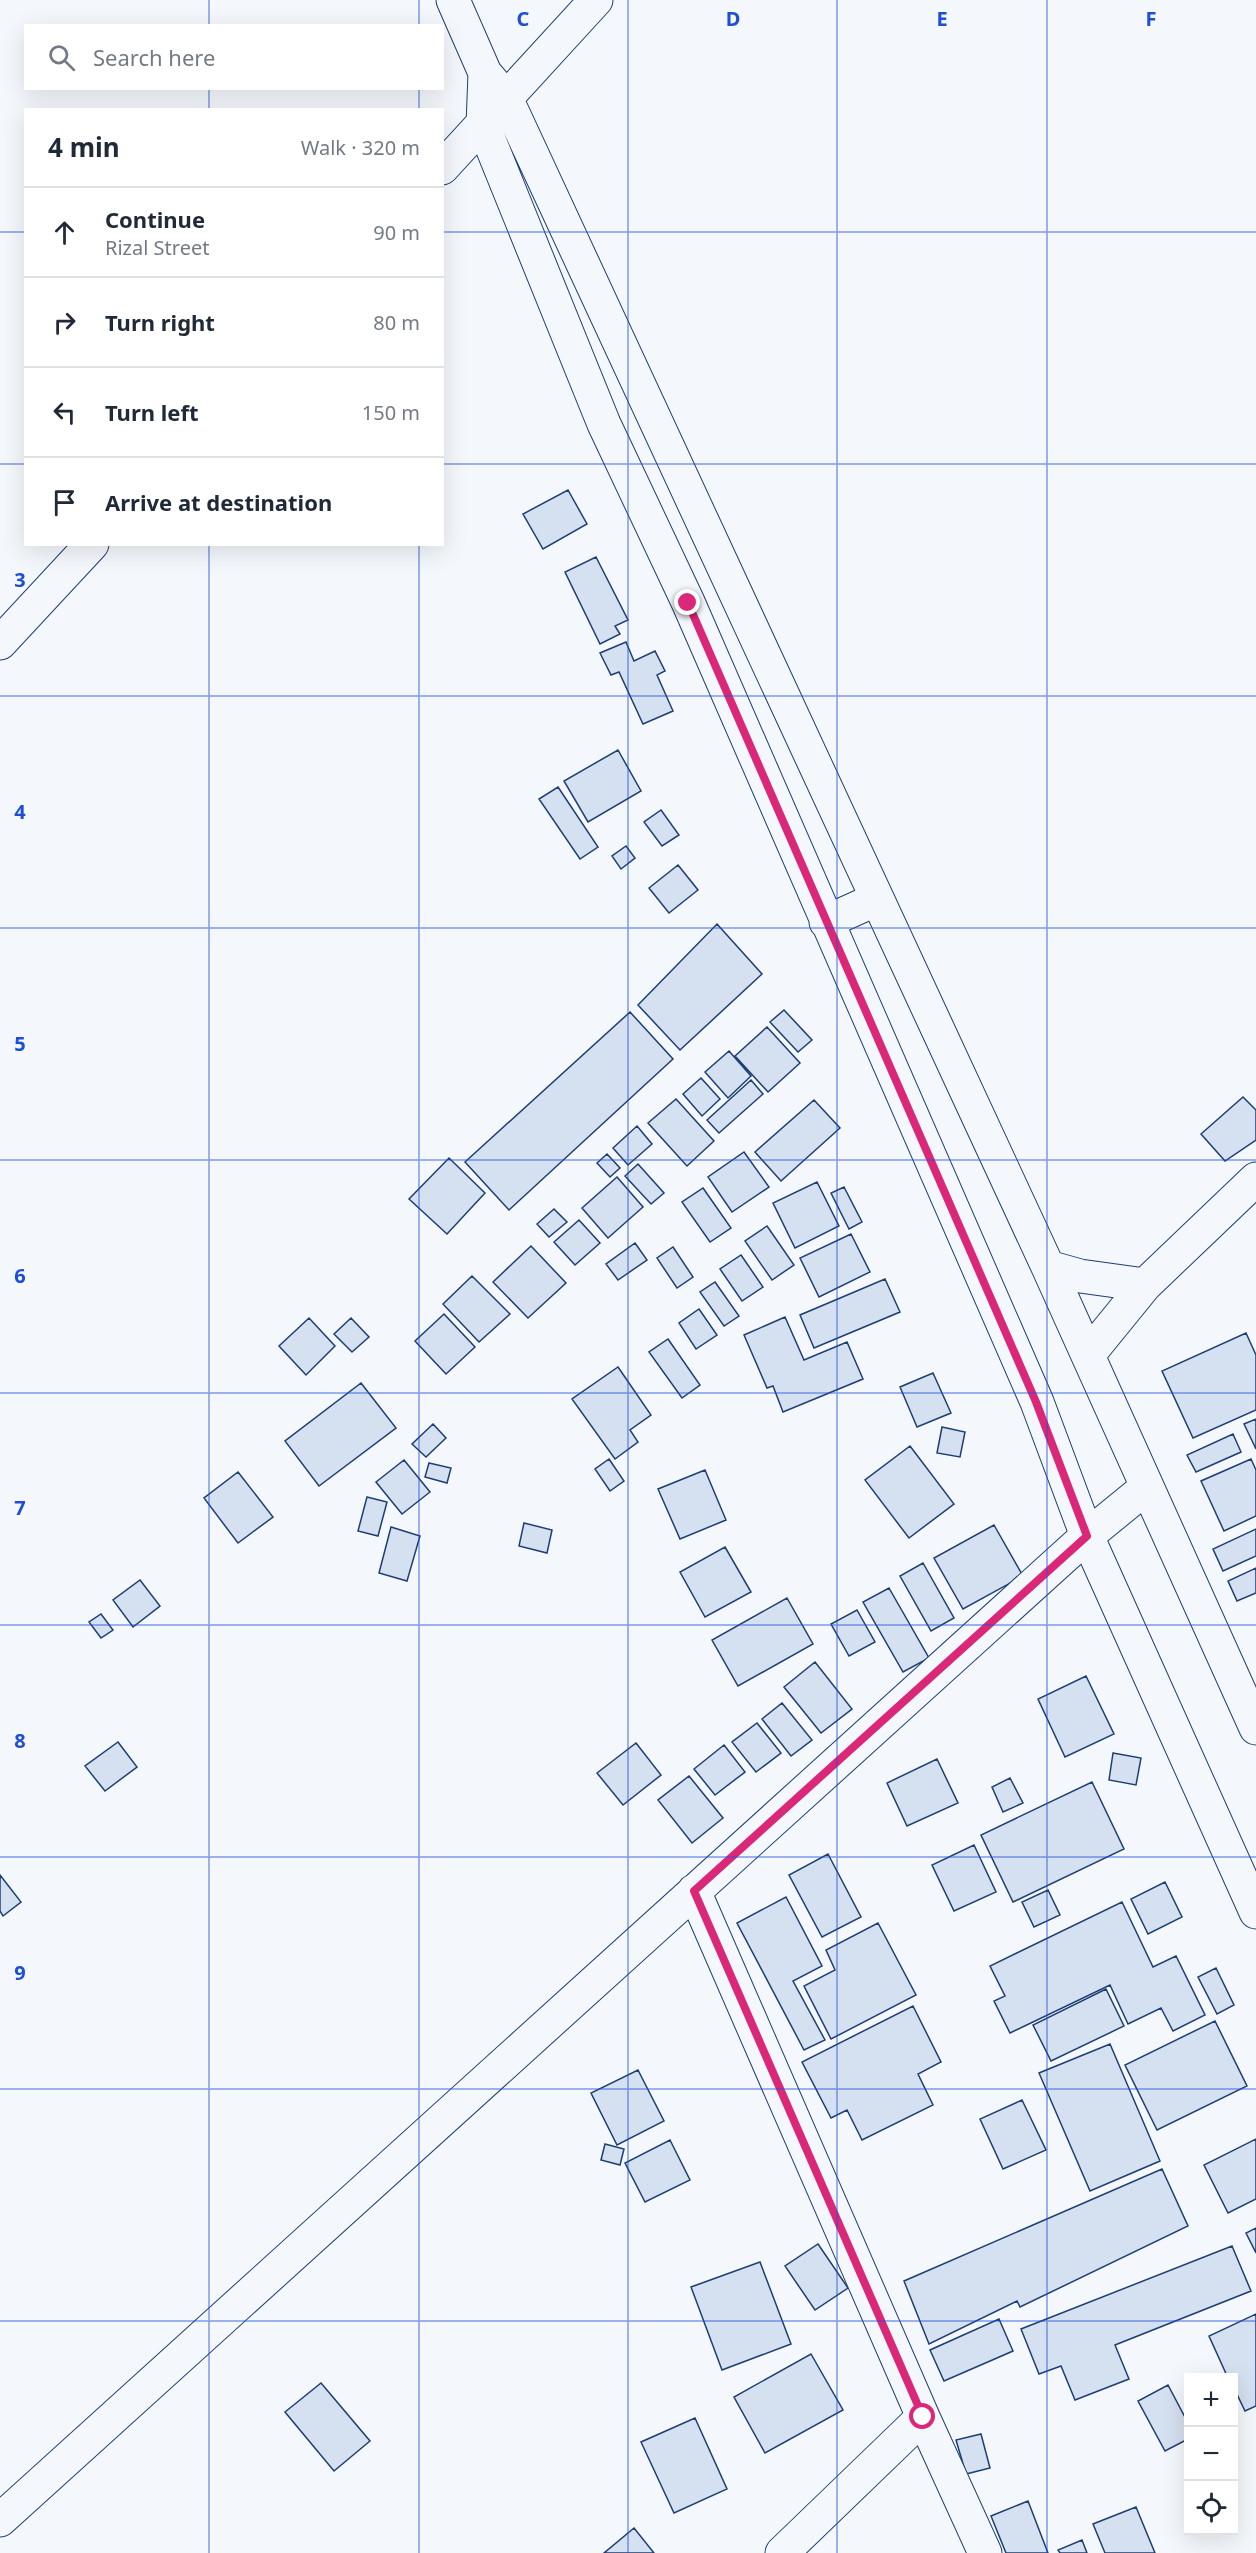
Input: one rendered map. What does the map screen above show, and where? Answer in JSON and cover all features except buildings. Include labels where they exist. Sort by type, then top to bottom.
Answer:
[{"type":"street","points":[[453,0],[485,73],[506,98],[570,241],[1048,1268],[1256,1728]]},
{"type":"street","points":[[444,166],[596,0]]},
{"type":"street","points":[[485,73],[483,124],[604,424],[688,603],[1036,1402],[1087,1536],[1256,1912]]},
{"type":"street","points":[[0,643],[90,546]]},
{"type":"street","points":[[826,922],[878,899]]},
{"type":"street","points":[[1088,1355],[1145,1285],[1256,1179]]},
{"type":"street","points":[[1048,1268],[1080,1276],[1145,1285]]},
{"type":"street","points":[[0,2520],[1087,1536],[1147,1487]]},
{"type":"street","points":[[694,1891],[923,2417],[985,2553]]},
{"type":"street","points":[[782,2553],[923,2417]]},
{"type":"route","points":[[688,603],[1036,1402],[1087,1536],[694,1891],[923,2417]]}]
